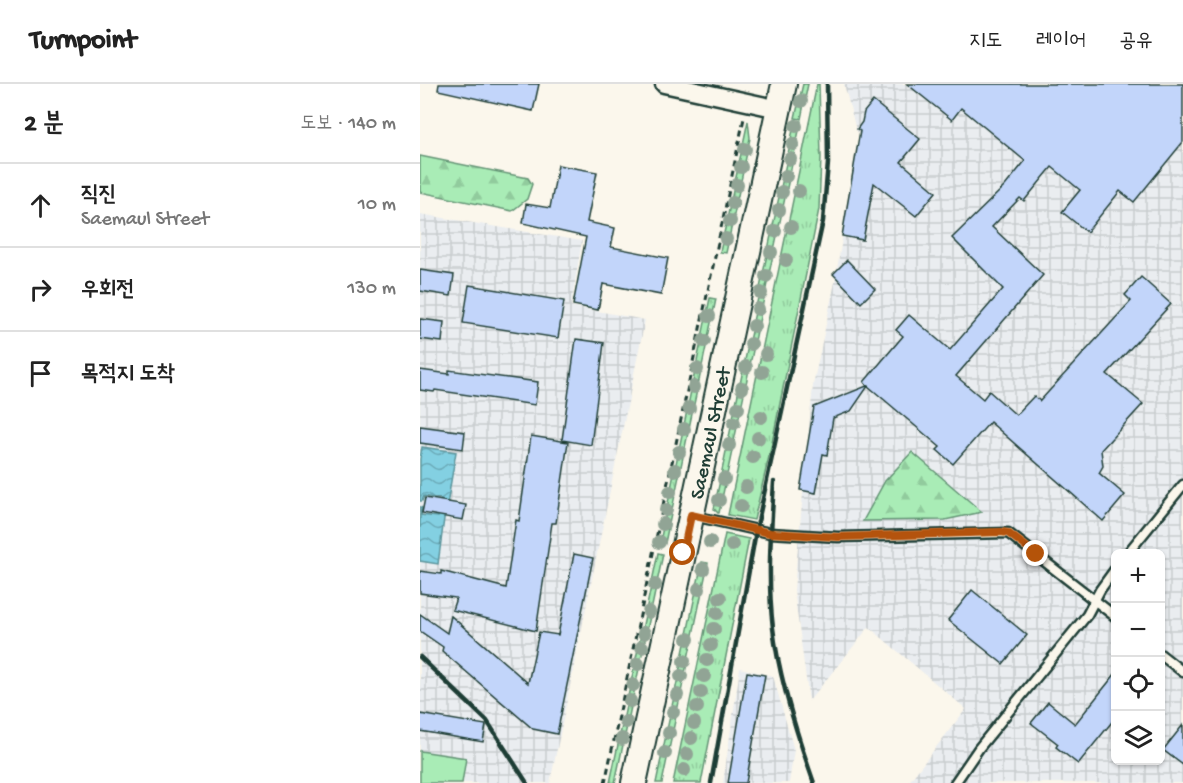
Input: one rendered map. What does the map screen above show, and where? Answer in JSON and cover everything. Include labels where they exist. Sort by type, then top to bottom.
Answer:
[{"type":"main road","name":"Saemaul Street","points":[[634,783],[784,84]]},
{"type":"street","points":[[664,84],[779,109]]},
{"type":"lane","points":[[1130,549],[1183,485]]},
{"type":"lane","points":[[691,515],[770,533],[827,537],[1008,533],[1111,613]]},
{"type":"lane","points":[[955,783],[979,748],[1087,615],[1111,575]]},
{"type":"lane","points":[[1165,657],[1183,672]]},
{"type":"path","points":[[605,783],[748,102]]},
{"type":"shaded area","points":[[844,84],[1183,84],[1183,783],[908,783],[966,709],[869,627],[809,701],[794,590],[813,385],[835,282],[859,134]]},
{"type":"shaded area","points":[[420,214],[582,241],[571,306],[645,320],[550,783],[420,783]]},
{"type":"shaded area","points":[[740,668],[773,676],[794,750],[789,783],[723,783]]},
{"type":"green space","points":[[803,84],[808,84],[801,119],[795,118]]},
{"type":"green space","points":[[817,84],[819,84],[821,157],[819,209],[771,448],[754,520],[728,515]]},
{"type":"green space","points":[[795,120],[801,121],[718,513],[714,509]]},
{"type":"green space","points":[[748,121],[750,138],[726,253],[720,252]]},
{"type":"green space","points":[[420,156],[528,178],[532,184],[527,199],[512,211],[420,192]]},
{"type":"green space","points":[[710,298],[716,299],[665,543],[660,542]]},
{"type":"green space","points":[[912,452],[982,512],[945,520],[863,521],[885,481]]},
{"type":"green space","points":[[725,534],[749,539],[701,783],[673,783]]},
{"type":"green space","points":[[658,553],[663,554],[615,783],[610,783]]},
{"type":"green space","points":[[702,562],[708,563],[662,783],[656,783]]},
{"type":"green space","points":[[420,751],[466,758],[462,783],[420,783]]},
{"type":"water","points":[[422,447],[456,452],[447,505],[440,504],[441,499],[424,496],[420,501]]},
{"type":"water","points":[[420,507],[422,508],[421,515],[438,517],[439,510],[445,511],[438,564],[420,561]]},
{"type":"building","points":[[439,84],[539,84],[533,111],[438,90]]},
{"type":"building","points":[[907,84],[1183,84],[1183,142],[1134,202],[1120,191],[1087,232],[1062,212],[1080,190],[1052,167],[1024,201],[1020,198],[992,227],[1043,275],[956,376],[983,399],[989,391],[1016,415],[1034,396],[1040,401],[1131,301],[1125,295],[1141,277],[1171,304],[1107,374],[1143,404],[1101,450],[1103,466],[1099,473],[1125,495],[1103,521],[990,422],[953,464],[937,450],[940,447],[868,386],[851,411],[833,418],[827,455],[823,454],[816,493],[800,490],[814,407],[867,386],[864,382],[903,336],[896,330],[909,315],[950,350],[1003,289],[952,238],[1005,186],[1025,161],[961,108],[952,120]]},
{"type":"building","points":[[873,101],[920,139],[901,162],[936,192],[916,216],[874,183],[863,240],[842,236],[860,131],[857,129],[862,122],[864,112]]},
{"type":"building","points":[[558,165],[597,172],[587,222],[615,228],[611,247],[668,258],[661,295],[603,284],[598,310],[573,305],[586,237],[523,223],[526,204],[550,208]]},
{"type":"building","points":[[847,260],[875,289],[861,303],[833,274]]},
{"type":"building","points":[[420,270],[454,275],[451,296],[420,291]]},
{"type":"building","points":[[469,285],[564,301],[558,338],[463,323]]},
{"type":"building","points":[[420,319],[444,322],[442,342],[420,339]]},
{"type":"building","points":[[576,339],[604,343],[591,445],[562,440]]},
{"type":"building","points":[[420,370],[449,374],[449,370],[538,382],[535,405],[435,390],[434,392],[420,390]]},
{"type":"building","points":[[420,426],[465,432],[463,449],[420,443]]},
{"type":"building","points":[[531,436],[568,442],[556,523],[552,523],[536,631],[452,610],[456,598],[420,593],[420,571],[441,574],[441,571],[506,588],[516,520],[519,521]]},
{"type":"building","points":[[425,498],[466,505],[463,520],[422,513]]},
{"type":"building","points":[[574,554],[593,558],[557,734],[533,729],[442,651],[443,647],[420,631],[420,614],[447,633],[451,616],[528,683],[539,632],[558,635]]},
{"type":"building","points":[[972,590],[1027,635],[1003,664],[948,620]]},
{"type":"building","points":[[747,672],[765,675],[746,783],[728,783]]},
{"type":"building","points":[[1111,679],[1111,723],[1078,764],[1056,747],[1058,744],[1031,723],[1048,702],[1075,724]]},
{"type":"building","points":[[420,714],[486,725],[483,742],[420,731]]},
{"type":"building","points":[[1183,725],[1183,765],[1165,752],[1165,748]]},
{"type":"railway","points":[[711,783],[756,531],[823,221],[828,163],[827,84]]},
{"type":"railway","points":[[774,482],[770,573],[773,628],[784,687],[814,783]]},
{"type":"railway","points":[[420,657],[487,721],[527,783]]},
{"type":"route","points":[[683,553],[691,515],[756,531],[838,537],[1001,532],[1008,533],[1036,554]]}]
